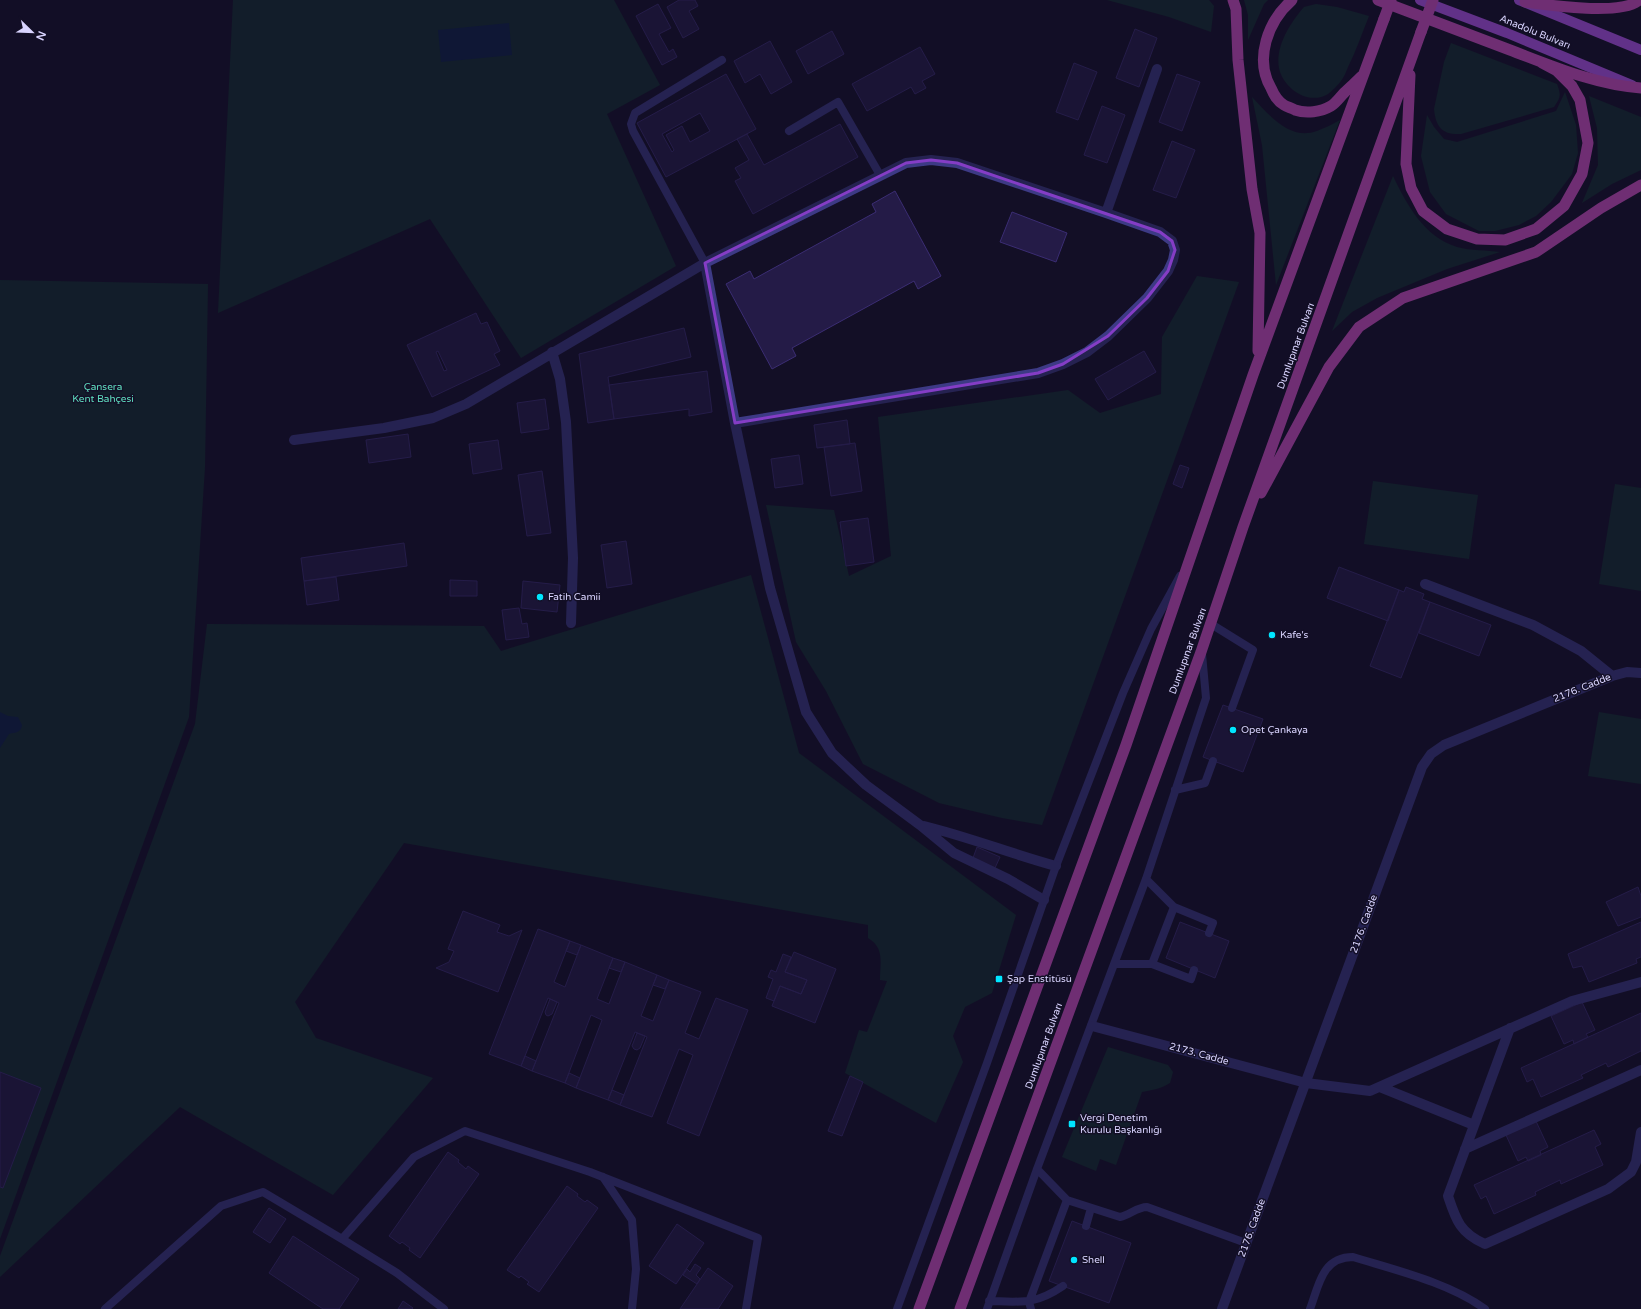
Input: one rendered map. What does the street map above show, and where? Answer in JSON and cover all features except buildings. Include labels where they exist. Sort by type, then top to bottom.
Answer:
[{"type":"highway","points":[[1233,0],[1236,9],[1238,60],[1252,189],[1260,233],[1258,362]]},
{"type":"highway","points":[[1292,0],[1280,12],[1273,24],[1264,51],[1263,64],[1266,81],[1277,99],[1284,105],[1299,111],[1316,112],[1331,106],[1364,75]]},
{"type":"highway","points":[[1378,0],[1542,63],[1606,84],[1641,88]]},
{"type":"highway","points":[[919,1309],[1126,745],[1258,362],[1392,0]]},
{"type":"highway","name":"Dumlupınar Bulvarı","points":[[960,1309],[1201,652],[1243,527],[1433,0]]},
{"type":"highway","points":[[1522,1],[1610,8],[1635,4],[1639,0]]},
{"type":"highway","points":[[1411,63],[1406,164],[1411,188],[1423,211],[1447,229],[1477,239],[1505,240],[1536,229],[1564,206],[1582,174],[1588,143],[1580,100],[1572,86],[1557,71],[1542,63]]},
{"type":"highway","points":[[1243,527],[1329,367],[1359,327],[1403,298],[1536,252],[1601,208],[1641,186]]},
{"type":"main road","name":"Anadolu Bulvarı","points":[[1420,0],[1507,33],[1641,88]]},
{"type":"main road","points":[[1522,1],[1641,50]]},
{"type":"street","points":[[1106,212],[1156,69]]},
{"type":"street","points":[[294,440],[384,428],[433,418],[466,404],[705,263],[906,163],[931,160],[957,163],[1106,212],[1160,232],[1172,241],[1175,250],[1173,260],[1168,271],[1147,298],[1108,336],[1087,352],[1063,364],[1038,373],[735,423]]},
{"type":"street","points":[[705,263],[735,423],[770,588],[806,712],[832,753],[866,785],[920,825],[954,853],[1008,879],[1044,900]]},
{"type":"street","points":[[552,352],[560,379],[566,422],[573,558],[570,623]]},
{"type":"street","points":[[1426,584],[1533,625],[1581,651],[1612,676]]},
{"type":"street","name":"2176. Cadde","points":[[1222,1309],[1422,767],[1431,754],[1444,745],[1612,676],[1627,672],[1641,673]]},
{"type":"street","points":[[920,825],[958,834],[1011,853],[1056,866]]},
{"type":"street","points":[[1380,1087],[1572,1001],[1641,982]]},
{"type":"street","name":"2173. Cadde","points":[[1092,1026],[1306,1083],[1370,1091],[1380,1087]]},
{"type":"street","points":[[1510,1028],[1448,1196],[1457,1222],[1472,1238],[1485,1244],[1608,1189],[1631,1172],[1636,1162],[1640,1139]]},
{"type":"street","points":[[1465,1149],[1641,1070]]},
{"type":"street","points":[[1380,1087],[1474,1125]]},
{"type":"lane","points":[[705,263],[633,131],[631,124],[635,113],[722,60]]},
{"type":"lane","points":[[789,131],[838,102],[880,175]]},
{"type":"lane","points":[[897,1309],[987,1064],[1056,866],[1126,686],[1151,629],[1192,554]]},
{"type":"lane","points":[[1211,624],[1253,650],[1232,708]]},
{"type":"lane","points":[[1063,1286],[1030,1306],[988,1305],[1037,1169],[1146,879],[1206,698],[1201,652]]},
{"type":"lane","points":[[1175,790],[1205,783],[1213,761]]},
{"type":"lane","points":[[1146,879],[1174,907],[1213,923],[1209,933]]},
{"type":"lane","points":[[1152,964],[1174,907]]},
{"type":"lane","points":[[1115,964],[1152,964],[1190,979],[1194,970]]},
{"type":"lane","points":[[342,1239],[414,1157],[465,1131],[602,1177],[758,1238],[746,1309]]},
{"type":"lane","points":[[1037,1169],[1066,1200],[1120,1217],[1128,1215],[1139,1208],[1147,1207],[1246,1243]]},
{"type":"lane","points":[[602,1177],[632,1220],[636,1269],[632,1309]]},
{"type":"lane","points":[[105,1309],[221,1206],[263,1192],[397,1273],[444,1309]]},
{"type":"lane","points":[[1030,1306],[1066,1200]]},
{"type":"lane","points":[[1086,1226],[1091,1208]]},
{"type":"lane","points":[[1310,1309],[1323,1273],[1328,1266],[1340,1258],[1353,1257],[1412,1275],[1473,1300],[1486,1309]]},
{"type":"highlighted area","points":[[931,160],[957,163],[1160,232],[1172,241],[1175,250],[1168,271],[1147,298],[1108,336],[1063,364],[1038,373],[735,423],[705,263],[906,163]]},
{"type":"green space","points":[[233,0],[614,0],[660,85],[607,114],[676,266],[521,358],[430,219],[218,313]]},
{"type":"green space","points":[[1107,0],[1209,0],[1214,6],[1211,32],[1169,17]]},
{"type":"green space","points":[[1244,0],[1268,0],[1264,4],[1248,40],[1248,15]]},
{"type":"green space","points":[[1316,4],[1337,7],[1369,16],[1354,55],[1342,79],[1328,94],[1312,98],[1298,93],[1291,88],[1281,75],[1278,60],[1279,51],[1289,27],[1304,7]]},
{"type":"green space","points":[[1451,43],[1557,84],[1560,93],[1558,101],[1554,107],[1461,134],[1445,132],[1439,126],[1434,109],[1444,62]]},
{"type":"green space","points":[[1565,92],[1576,125],[1578,153],[1572,174],[1551,202],[1536,216],[1519,225],[1495,231],[1479,231],[1446,214],[1430,192],[1421,156],[1427,115],[1434,127],[1444,139],[1457,142],[1556,111]]},
{"type":"green space","points":[[1589,96],[1641,117],[1641,170],[1612,184],[1582,203],[1598,165],[1597,128]]},
{"type":"green space","points":[[1252,97],[1273,118],[1289,129],[1298,132],[1307,133],[1317,131],[1340,120],[1276,285],[1262,145]]},
{"type":"green space","points":[[1393,176],[1404,198],[1418,219],[1435,236],[1457,247],[1500,252],[1447,269],[1377,298],[1352,312],[1332,331]]},
{"type":"green space","points":[[1197,276],[1239,282],[1042,825],[1002,818],[939,803],[863,764],[826,691],[796,642],[766,505],[834,510],[849,576],[891,556],[878,417],[1068,390],[1100,413],[1161,394],[1162,337]]},
{"type":"green space","name":"Çansera Kent Bahçesi","points":[[0,280],[208,284],[205,467],[189,717],[0,1239]]},
{"type":"green space","points":[[1373,481],[1478,495],[1469,559],[1364,544]]},
{"type":"green space","points":[[1615,484],[1641,488],[1641,591],[1599,584]]},
{"type":"green space","points":[[751,575],[799,753],[1016,915],[992,993],[965,1007],[953,1036],[963,1062],[936,1123],[845,1073],[859,1030],[867,1032],[887,981],[880,980],[881,962],[879,951],[877,946],[868,938],[868,925],[404,843],[295,1002],[316,1038],[433,1078],[333,1195],[180,1107],[0,1277],[0,1256],[195,724],[207,624],[484,626],[501,651]]},
{"type":"green space","points":[[1599,712],[1641,719],[1641,784],[1588,776]]},
{"type":"green space","points":[[1108,1047],[1168,1065],[1173,1072],[1170,1083],[1160,1088],[1142,1092],[1116,1165],[1100,1159],[1096,1171],[1062,1157]]},
{"type":"water","points":[[509,23],[512,55],[441,62],[438,30]]},
{"type":"water","points":[[0,712],[8,716],[18,717],[22,725],[19,731],[9,734],[0,748]]},
{"type":"place","name":"Fatih Camii","points":[[540,597]]},
{"type":"place","name":"Kafe's","points":[[1272,635]]},
{"type":"place","name":"Opet Çankaya","points":[[1233,730]]},
{"type":"place","name":"Şap Enstitüsü","points":[[999,979]]},
{"type":"place","name":"Vergi Denetim Kurulu Başkanlığı","points":[[1072,1124]]},
{"type":"place","name":"Shell","points":[[1074,1260]]}]
